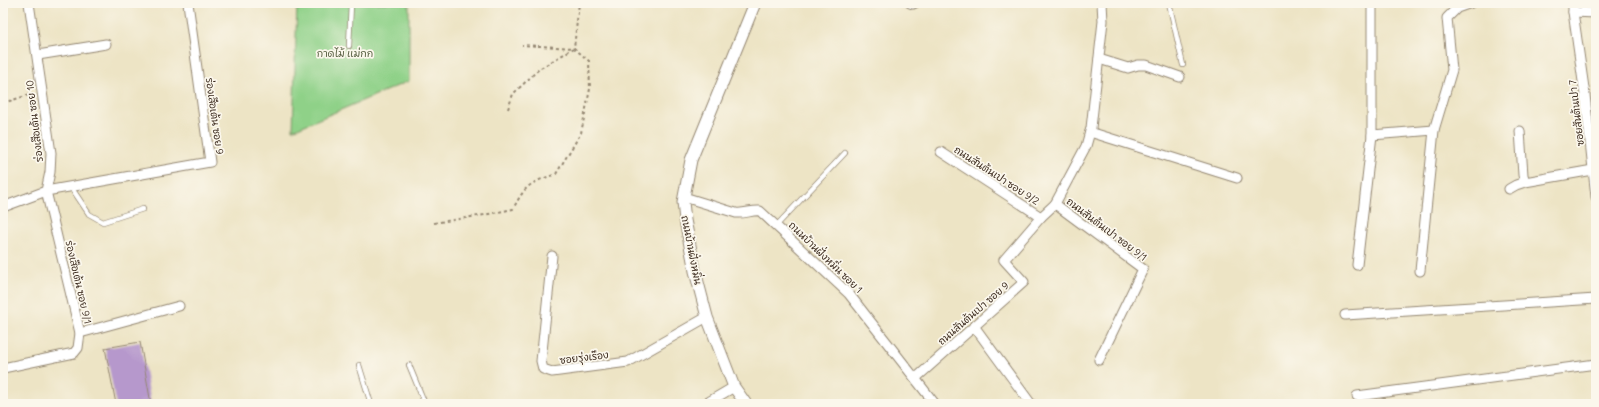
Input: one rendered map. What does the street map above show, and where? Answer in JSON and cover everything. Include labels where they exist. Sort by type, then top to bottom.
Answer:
[{"type":"street","name":"ร่องเสือเต้น ซอย 10","points":[[29,3],[38,55],[51,153],[50,172],[46,191]]},
{"type":"street","name":"ร่องเสือเต้น ซอย 9","points":[[46,191],[210,162],[188,3]]},
{"type":"street","name":"ถนนบ้านฝั่งหมิ่น","points":[[746,404],[734,387],[707,317],[695,271],[685,220],[684,197],[691,160],[755,3]]},
{"type":"street","points":[[910,3],[915,3]]},
{"type":"street","name":"ถนนสันต้นเปา ซอย 9","points":[[916,378],[1024,282],[1004,260],[1041,217],[1055,204],[1086,146],[1090,132],[1099,59],[1103,20],[1102,3]]},
{"type":"street","points":[[1357,265],[1372,135],[1372,3]]},
{"type":"street","points":[[1420,271],[1434,130],[1452,70],[1447,18],[1457,8],[1471,3]]},
{"type":"street","points":[[1573,8],[1596,12]]},
{"type":"street","name":"ซอยสันต้นเปา 7","points":[[1573,8],[1585,95],[1596,197]]},
{"type":"street","points":[[38,55],[106,44]]},
{"type":"street","points":[[1099,59],[1128,68],[1138,65],[1146,66],[1180,77]]},
{"type":"street","points":[[1372,135],[1434,130]]},
{"type":"street","points":[[1520,131],[1523,175],[1525,182]]},
{"type":"street","points":[[1090,132],[1237,178]]},
{"type":"street","name":"ถนนสันต้นเปา ซอย 9/2","points":[[941,152],[1041,217]]},
{"type":"street","points":[[1509,189],[1525,182],[1593,170]]},
{"type":"street","points":[[3,207],[46,191]]},
{"type":"street","name":"ร่องเสือเต้น ซอย 9/1","points":[[3,368],[74,353],[78,348],[80,333],[46,191]]},
{"type":"street","name":"ถนนบ้านฝั่งหมิ่น ซอย 1","points":[[684,197],[736,213],[742,214],[756,210],[760,211],[777,225],[849,294],[935,404]]},
{"type":"street","name":"ถนนสันต้นเปา ซอย 9/1","points":[[1055,204],[1143,269],[1099,360]]},
{"type":"street","name":"ซอยรุ่งเรือง","points":[[552,256],[541,362],[543,369],[546,371],[552,372],[628,362],[707,317]]},
{"type":"street","points":[[1345,315],[1596,299]]},
{"type":"street","points":[[80,333],[179,306]]},
{"type":"street","points":[[974,326],[1032,404]]},
{"type":"street","points":[[1357,396],[1596,364]]},
{"type":"street","points":[[705,404],[734,387]]},
{"type":"lane","points":[[349,46],[351,3]]},
{"type":"lane","points":[[1168,3],[1183,65]]},
{"type":"lane","points":[[777,225],[846,153]]},
{"type":"lane","points":[[71,187],[89,214],[103,222],[143,210]]},
{"type":"lane","points":[[409,364],[425,404]]},
{"type":"lane","points":[[359,365],[371,404]]},
{"type":"path","points":[[574,48],[579,3]]},
{"type":"path","points":[[434,222],[484,215],[513,209],[522,192],[534,181],[556,174],[581,133],[590,89],[589,61],[574,48],[522,45]]},
{"type":"path","points":[[508,109],[513,94],[539,69],[574,48]]},
{"type":"path","points":[[3,103],[42,91]]},
{"type":"green space","name":"กาดไม้ แม่กก","points":[[297,3],[409,3],[409,81],[293,130]]},
{"type":"building","points":[[140,342],[151,404],[116,404],[105,348]]}]
